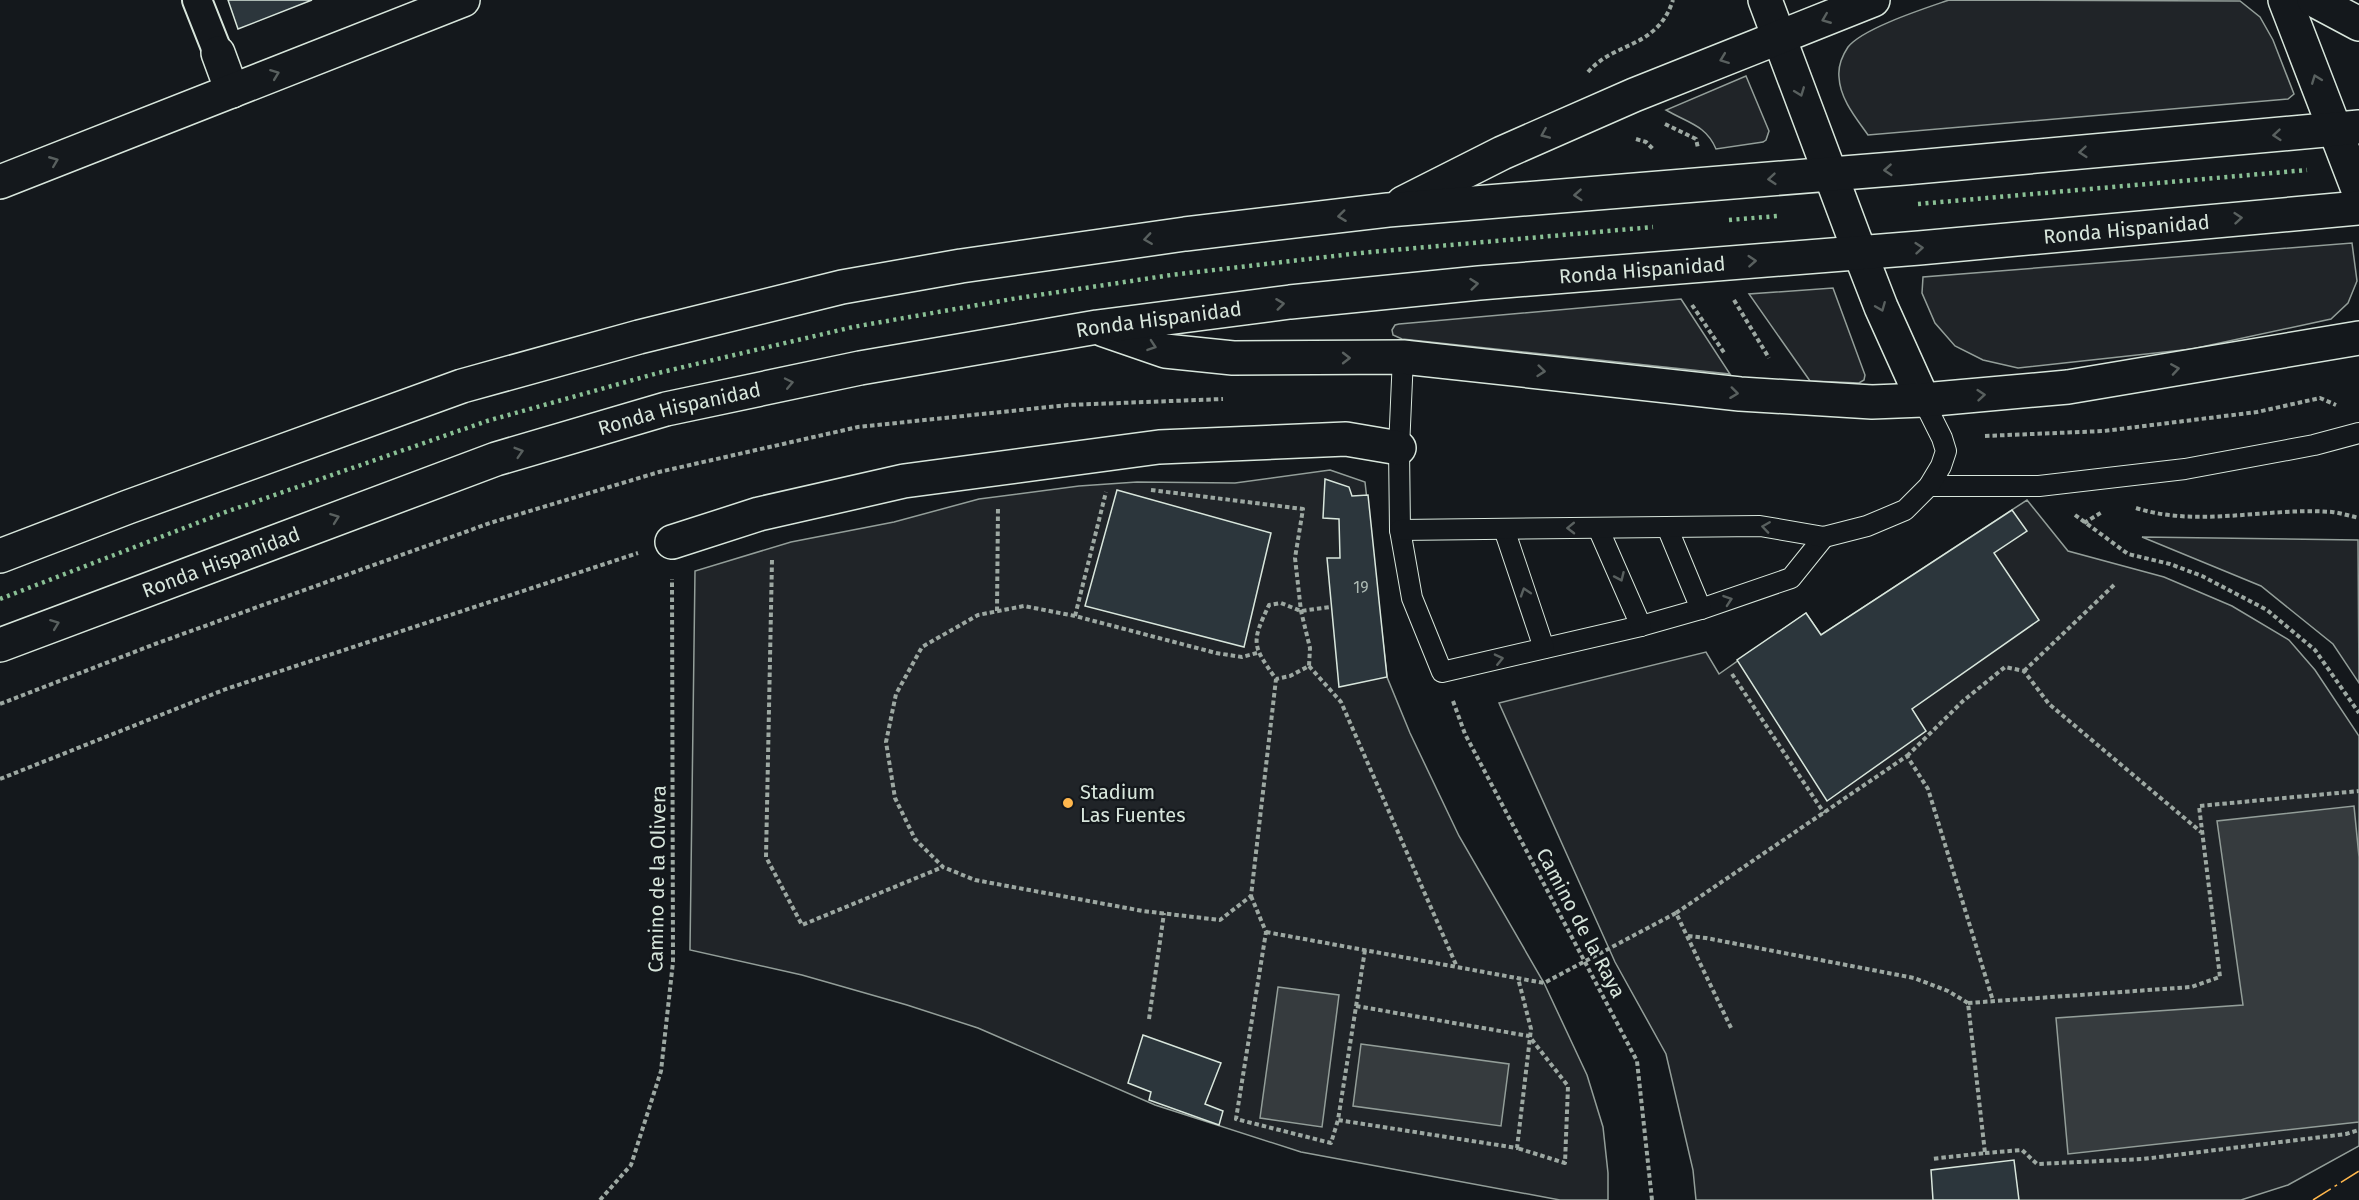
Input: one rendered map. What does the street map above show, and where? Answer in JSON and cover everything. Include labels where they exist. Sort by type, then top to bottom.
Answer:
[{"type":"main road","points":[[0,182],[463,0]]},
{"type":"main road","points":[[1765,0],[1860,253],[1889,326],[1923,400]]},
{"type":"main road","points":[[1388,210],[1502,153],[1635,95],[1873,0]]},
{"type":"main road","points":[[2285,0],[2347,128],[2359,192]]},
{"type":"main road","points":[[2314,0],[2359,24]]},
{"type":"main road","points":[[218,53],[232,91]]},
{"type":"main road","points":[[0,556],[462,386],[650,334],[842,287],[961,266],[1185,234],[1388,210],[2347,128]]},
{"type":"main road","name":"Ronda Hispanidad","points":[[0,645],[496,459],[666,409],[860,368],[1097,327],[1290,302],[1479,283],[1860,253],[2359,208]]},
{"type":"main road","points":[[1097,327],[1165,351],[1233,358],[1403,357],[1740,394],[1872,402],[1923,400],[2068,387],[2359,338]]},
{"type":"main road","points":[[672,542],[759,514],[904,481],[1159,447],[1346,440],[1399,448]]},
{"type":"street","points":[[197,0],[218,53]]},
{"type":"lane","points":[[1403,357],[1399,448],[1400,530],[1412,598],[1442,672],[1641,626],[1701,609],[1791,578],[1824,537]]},
{"type":"lane","points":[[1400,530],[1760,526],[1824,537],[1867,526],[1905,510],[1929,486],[1941,466],[1946,451],[1923,400]]},
{"type":"lane","points":[[1929,486],[2039,486],[2185,469],[2314,445],[2359,433]]},
{"type":"lane","points":[[1667,527],[1701,609]]},
{"type":"lane","points":[[1598,528],[1641,626]]},
{"type":"lane","points":[[1504,529],[1544,648]]},
{"type":"path","points":[[2039,486],[2128,554],[2170,564],[2202,576],[2266,610],[2315,650],[2359,713]]},
{"type":"path","points":[[1146,489],[1303,509],[1295,558],[1301,611],[1310,648],[1309,666],[1341,702],[1456,967]]},
{"type":"path","points":[[1075,616],[1107,490]]},
{"type":"path","points":[[997,611],[998,501]]},
{"type":"path","points":[[2128,506],[2156,515],[2213,517],[2271,512],[2333,512],[2359,518]]},
{"type":"path","points":[[2085,522],[2110,508]]},
{"type":"path","points":[[0,778],[226,689],[672,542]]},
{"type":"path","name":"Camino de la Olivera","points":[[600,1200],[631,1165],[661,1071],[672,973],[672,542]]},
{"type":"path","points":[[772,560],[766,857],[802,925],[943,867]]},
{"type":"path","points":[[2024,671],[2114,585]]},
{"type":"path","points":[[1330,607],[1301,611],[1281,603],[1269,605],[1255,637],[1257,653],[1276,679],[1251,896],[1266,932],[1236,1119],[1331,1143],[1338,1120],[1365,950]]},
{"type":"path","points":[[1251,896],[1220,920],[1164,913],[975,880],[943,867],[915,839],[895,798],[886,742],[896,694],[922,647],[978,615],[1024,606],[1075,616],[1216,653],[1242,657],[1257,653]]},
{"type":"path","points":[[1276,679],[1290,676],[1309,666]]},
{"type":"path","points":[[1266,932],[1544,983],[1676,913],[1907,756],[1963,701],[2004,667],[2024,671],[2049,704],[2202,833]]},
{"type":"path","name":"Camino de la Raya","points":[[1442,672],[1465,734],[1637,1061],[1652,1200]]},
{"type":"path","points":[[1732,674],[1824,813]]},
{"type":"path","points":[[1907,756],[1928,789],[1993,1001]]},
{"type":"path","points":[[1687,936],[1914,978],[1948,991],[1968,1003],[2191,987],[2220,977],[2199,806],[2359,791]]},
{"type":"path","points":[[1149,1019],[1164,913]]},
{"type":"path","points":[[1676,913],[1731,1030]]},
{"type":"path","points":[[1517,1148],[1531,1029],[1518,978]]},
{"type":"path","points":[[1968,1003],[1985,1153]]},
{"type":"path","points":[[1338,1120],[1517,1148],[1565,1162],[1568,1086],[1529,1036],[1356,1006]]},
{"type":"path","points":[[1931,1159],[2022,1150],[2037,1164],[2143,1159],[2346,1134],[2359,1130]]},
{"type":"shaded area","points":[[1949,0],[2240,1],[2260,17],[2273,40],[2294,94],[2288,99],[1868,135],[1849,108],[1842,93],[1839,69],[1846,50],[1856,40],[1880,26]]},
{"type":"shaded area","points":[[1746,76],[1769,131],[1763,142],[1716,149],[1707,135],[1696,125],[1666,110]]},
{"type":"shaded area","points":[[2352,243],[2357,281],[2348,303],[2331,319],[2192,349],[2018,368],[1983,360],[1955,346],[1935,323],[1922,293],[1923,277]]},
{"type":"shaded area","points":[[1833,288],[1865,375],[1864,380],[1859,383],[1810,381],[1749,294]]},
{"type":"shaded area","points":[[1681,299],[1730,374],[1402,339],[1393,335],[1392,330],[1395,325],[1399,324]]},
{"type":"shaded area","name":"Stadium Las Fuentes","points":[[1330,470],[1365,482],[1387,677],[1410,733],[1459,836],[1544,983],[1587,1075],[1603,1127],[1608,1173],[1608,1200],[1560,1200],[1301,1152],[1155,1105],[978,1028],[802,975],[690,950],[695,571],[791,542],[894,522],[979,499],[1079,486],[1137,482],[1235,483]]},
{"type":"shaded area","points":[[2027,500],[2068,551],[2164,577],[2232,606],[2289,640],[2315,670],[2359,736],[2359,1146],[2288,1185],[2241,1200],[1696,1200],[1693,1170],[1666,1054],[1615,962],[1499,703],[1706,652],[1719,674],[1806,613],[1821,635]]},
{"type":"shaded area","points":[[2142,537],[2358,540],[2359,683],[2333,644],[2261,586]]},
{"type":"shaded area","points":[[2354,806],[2359,857],[2359,1122],[2068,1154],[2056,1018],[2243,1005],[2217,821]]},
{"type":"shaded area","points":[[1278,987],[1339,995],[1322,1127],[1260,1118]]},
{"type":"shaded area","points":[[1361,1044],[1509,1064],[1501,1126],[1353,1106]]},
{"type":"building","points":[[228,0],[312,0],[238,29]]},
{"type":"building","points":[[1325,479],[1349,487],[1352,496],[1368,495],[1387,677],[1339,687],[1327,558],[1340,558],[1339,519],[1323,518]]},
{"type":"building","points":[[1117,490],[1271,533],[1244,647],[1085,606]]},
{"type":"building","points":[[2012,510],[2027,531],[1994,553],[2039,620],[1912,709],[1926,731],[1827,801],[1737,660],[1806,613],[1821,635]]},
{"type":"building","points":[[1143,1035],[1221,1063],[1205,1104],[1223,1111],[1219,1125],[1149,1100],[1151,1092],[1128,1083]]},
{"type":"building","points":[[2014,1160],[2019,1200],[1933,1200],[1931,1170]]},
{"type":"hedge","points":[[1918,204],[2307,170]]},
{"type":"hedge","points":[[1729,220],[1777,216]]},
{"type":"hedge","points":[[0,599],[223,513],[487,421],[658,373],[853,327],[1012,299],[1171,275],[1360,253],[1653,227]]},
{"type":"power","points":[[2313,1200],[2359,1171]]},
{"type":"place","name":"Stadium Las Fuentes","points":[[1068,803]]}]
